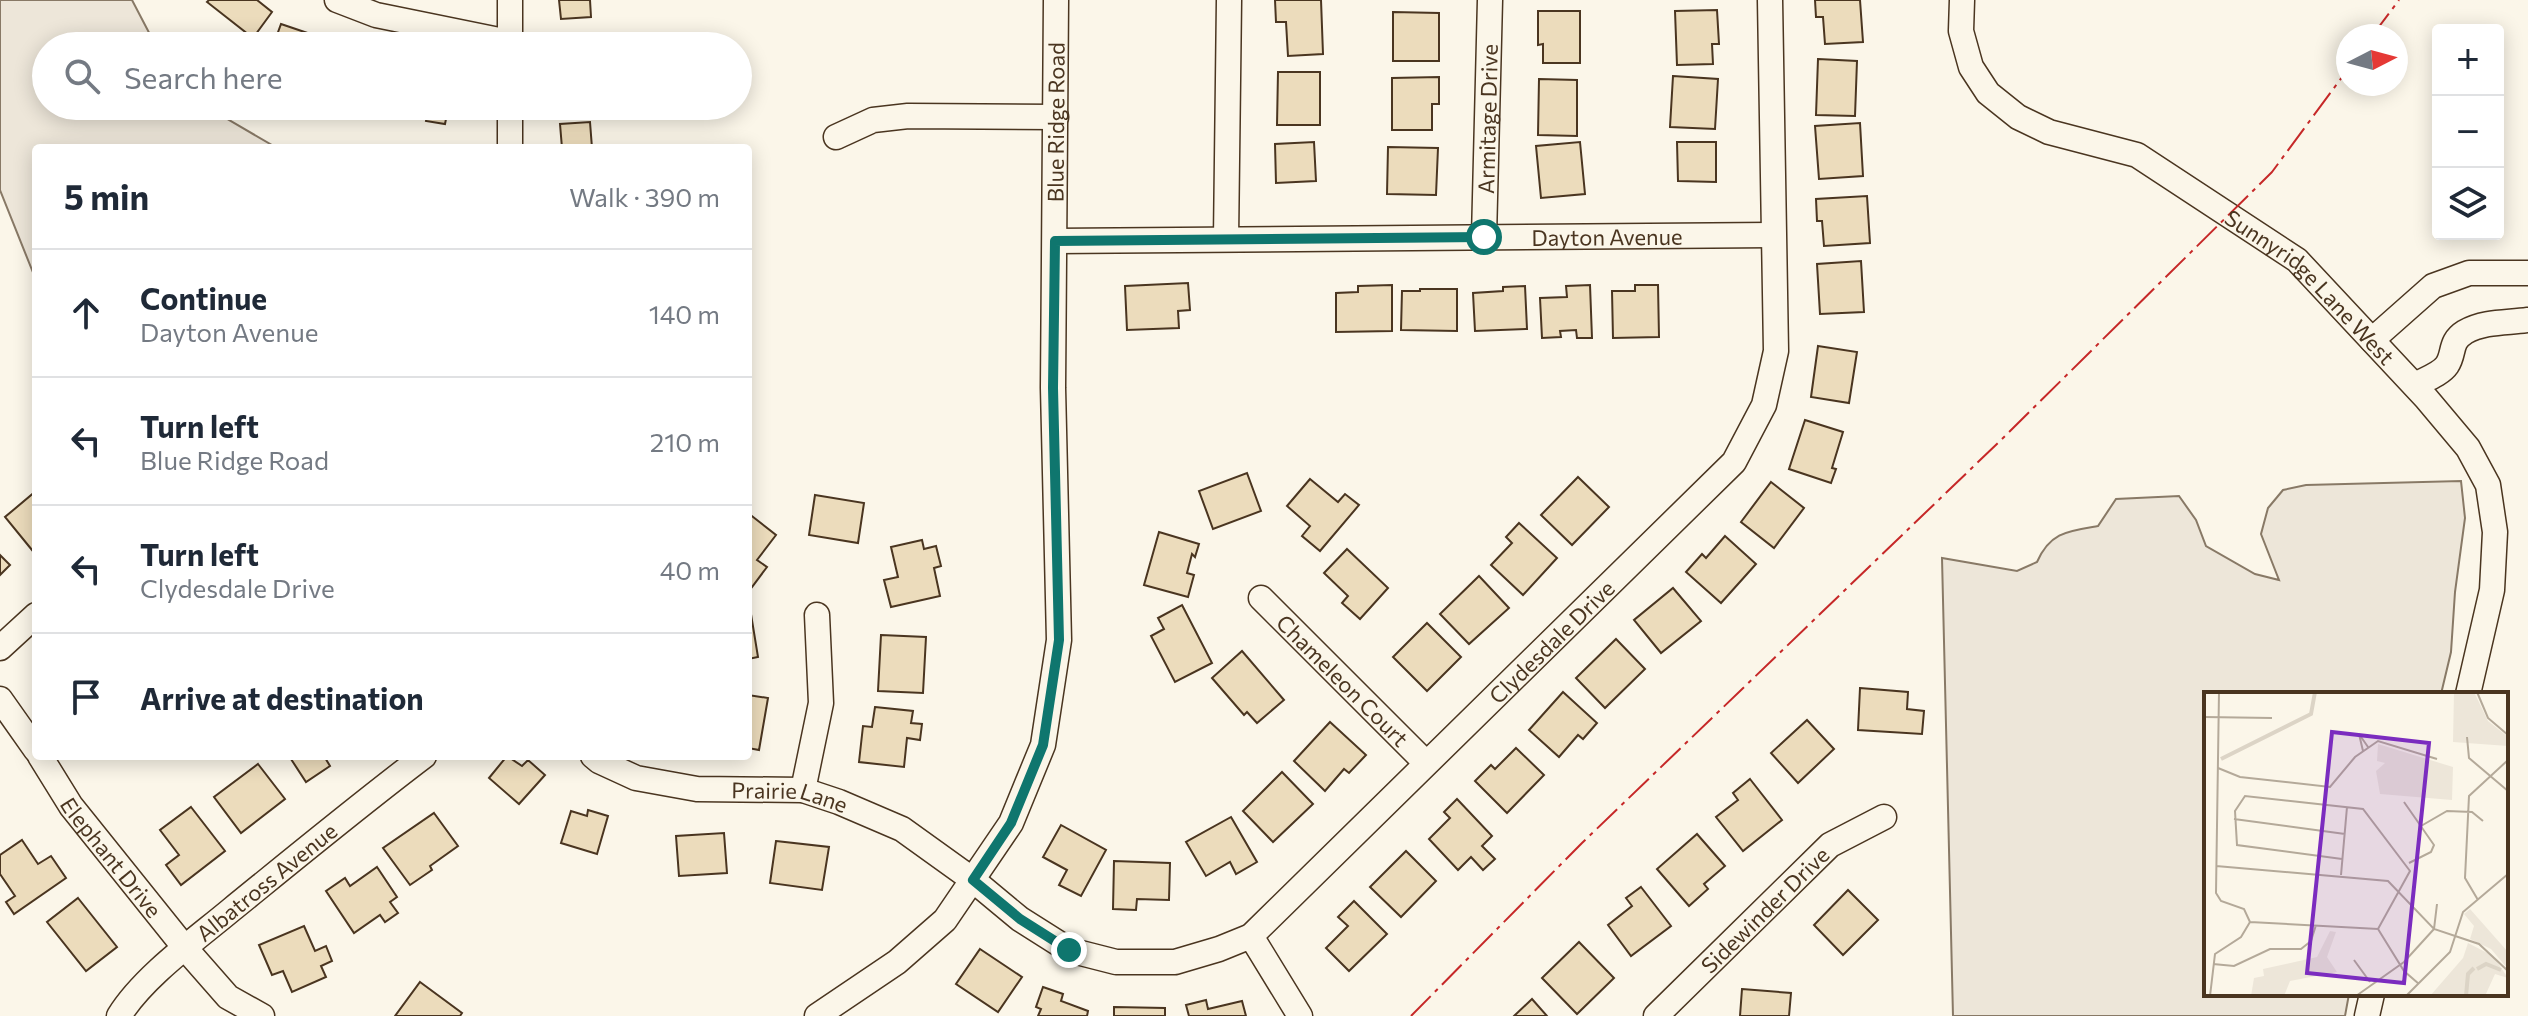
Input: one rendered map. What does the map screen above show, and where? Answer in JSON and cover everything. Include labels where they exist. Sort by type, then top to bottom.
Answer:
[{"type":"street","points":[[337,0],[376,15],[455,32]]},
{"type":"street","points":[[510,0],[510,32]]},
{"type":"street","name":"Blue Ridge Road","points":[[817,1016],[897,962],[945,920],[1011,823],[1043,745],[1059,640],[1053,388],[1056,0]]},
{"type":"street","points":[[1226,239],[1229,0]]},
{"type":"street","name":"Armitage Drive","points":[[1484,237],[1490,0]]},
{"type":"street","name":"Clydesdale Drive","points":[[973,880],[1020,919],[1069,950],[1116,962],[1175,962],[1251,936],[1734,462],[1764,405],[1776,351],[1770,0]]},
{"type":"street","name":"Sunnyridge Lane West","points":[[1962,0],[1961,31],[1971,67],[1988,93],[2018,117],[2049,132],[2137,155],[2297,260],[2415,385],[2468,448],[2488,485],[2495,532],[2492,590],[2468,692]]},
{"type":"street","points":[[836,137],[873,120],[908,116],[1056,117]]},
{"type":"street","points":[[510,120],[510,144]]},
{"type":"street","name":"Dayton Avenue","points":[[1055,241],[1773,235]]},
{"type":"street","points":[[2372,340],[2433,286],[2469,273],[2528,273]]},
{"type":"street","points":[[2415,385],[2444,369],[2450,361],[2452,346],[2463,333],[2488,323],[2528,320]]},
{"type":"street","name":"Chameleon Court","points":[[1261,598],[1426,763]]},
{"type":"street","points":[[803,790],[821,703],[817,615]]},
{"type":"street","points":[[0,648],[32,619]]},
{"type":"street","points":[[0,699],[32,744]]},
{"type":"street","name":"Elephant Drive","points":[[42,760],[71,806],[185,948],[228,997],[262,1016]]},
{"type":"street","name":"Albatross Avenue","points":[[119,1016],[129,999],[185,948],[419,760]]},
{"type":"street","name":"Prairie Lane","points":[[598,760],[636,778],[697,789],[803,790],[902,829],[973,880]]},
{"type":"street","name":"Sidewinder Drive","points":[[1656,1016],[1830,845],[1884,817]]},
{"type":"street","points":[[1251,936],[1300,1016]]},
{"type":"street","points":[[2367,1016],[2372,996]]},
{"type":"shaded area","points":[[0,0],[132,0],[149,32],[32,32],[32,120],[229,120],[270,144],[32,144],[32,270],[0,190]]},
{"type":"shaded area","points":[[2461,481],[2465,518],[2451,652],[2441,692],[2204,692],[2204,996],[2349,996],[2345,1016],[1953,1016],[1942,558],[2017,571],[2037,562],[2048,544],[2061,535],[2098,526],[2116,499],[2179,496],[2196,520],[2206,546],[2255,574],[2279,580],[2261,534],[2268,508],[2283,490],[2306,485]]},
{"type":"building","points":[[257,0],[272,12],[257,32],[245,32],[207,2]]},
{"type":"building","points":[[559,0],[590,0],[591,17],[561,19]]},
{"type":"building","points":[[1275,0],[1321,0],[1323,54],[1288,56],[1286,22],[1276,22]]},
{"type":"building","points":[[1815,0],[1860,0],[1863,42],[1825,44],[1823,17],[1816,17]]},
{"type":"building","points":[[1717,10],[1719,44],[1712,44],[1713,64],[1677,65],[1675,11]]},
{"type":"building","points":[[1538,11],[1580,11],[1580,63],[1543,63],[1543,44],[1538,45]]},
{"type":"building","points":[[1393,12],[1439,13],[1439,61],[1393,61]]},
{"type":"building","points":[[281,24],[305,32],[278,32]]},
{"type":"building","points":[[1818,59],[1857,61],[1855,116],[1816,115]]},
{"type":"building","points":[[1278,72],[1320,72],[1320,125],[1277,125]]},
{"type":"building","points":[[1673,76],[1718,79],[1715,129],[1670,127]]},
{"type":"building","points":[[1439,77],[1439,104],[1432,104],[1432,130],[1392,130],[1392,78]]},
{"type":"building","points":[[1539,79],[1577,80],[1577,136],[1538,135]]},
{"type":"building","points":[[426,120],[446,120],[445,124]]},
{"type":"building","points":[[590,122],[592,144],[562,144],[560,124]]},
{"type":"building","points":[[1860,123],[1863,176],[1819,179],[1815,126]]},
{"type":"building","points":[[1314,142],[1316,181],[1276,183],[1275,144]]},
{"type":"building","points":[[1580,142],[1585,194],[1541,198],[1536,146]]},
{"type":"building","points":[[1677,142],[1716,142],[1716,182],[1678,181]]},
{"type":"building","points":[[1388,147],[1438,148],[1436,195],[1387,194]]},
{"type":"building","points":[[1867,196],[1870,243],[1824,246],[1822,221],[1817,221],[1816,199]]},
{"type":"building","points":[[1861,261],[1864,312],[1820,314],[1817,264]]},
{"type":"building","points":[[1188,283],[1190,310],[1178,311],[1179,328],[1127,330],[1125,286]]},
{"type":"building","points":[[1392,285],[1392,331],[1336,332],[1336,293],[1358,292],[1358,286]]},
{"type":"building","points":[[1590,285],[1592,338],[1577,338],[1576,330],[1560,331],[1561,337],[1542,338],[1540,298],[1567,297],[1566,286]]},
{"type":"building","points":[[1635,285],[1658,285],[1659,337],[1613,338],[1612,291],[1635,291]]},
{"type":"building","points":[[1525,286],[1527,329],[1475,331],[1473,293]]},
{"type":"building","points":[[1457,289],[1457,331],[1401,330],[1402,291]]},
{"type":"building","points":[[1818,346],[1857,352],[1849,403],[1811,397]]},
{"type":"building","points":[[1805,420],[1843,432],[1832,468],[1836,469],[1831,483],[1789,469]]},
{"type":"building","points":[[1247,473],[1261,511],[1213,529],[1199,491]]},
{"type":"building","points":[[1578,477],[1609,507],[1572,545],[1541,515]]},
{"type":"building","points":[[1310,479],[1338,502],[1345,494],[1359,505],[1320,551],[1302,536],[1310,526],[1287,506]]},
{"type":"building","points":[[1771,482],[1804,508],[1774,548],[1741,522]]},
{"type":"building","points":[[32,494],[32,550],[5,517]]},
{"type":"building","points":[[815,495],[864,503],[858,543],[809,535]]},
{"type":"building","points":[[752,516],[776,535],[757,560],[767,567],[752,587]]},
{"type":"building","points":[[1519,523],[1557,558],[1523,595],[1491,565],[1512,543],[1506,537]]},
{"type":"building","points":[[1159,532],[1199,544],[1195,557],[1192,554],[1187,573],[1194,575],[1188,597],[1144,585]]},
{"type":"building","points":[[1725,536],[1756,564],[1721,603],[1686,572],[1702,554],[1706,558]]},
{"type":"building","points":[[922,540],[924,549],[936,546],[941,566],[934,568],[940,596],[891,607],[884,580],[898,577],[891,547]]},
{"type":"building","points":[[1347,549],[1388,588],[1360,619],[1342,603],[1348,596],[1324,573]]},
{"type":"building","points":[[0,555],[10,565],[0,575]]},
{"type":"building","points":[[1479,576],[1509,608],[1469,644],[1440,614]]},
{"type":"building","points":[[1673,588],[1701,621],[1661,653],[1634,620]]},
{"type":"building","points":[[1182,605],[1212,663],[1175,682],[1151,636],[1164,629],[1158,618]]},
{"type":"building","points":[[752,620],[758,657],[752,658]]},
{"type":"building","points":[[1427,623],[1461,657],[1427,691],[1393,657]]},
{"type":"building","points":[[881,635],[926,637],[923,693],[878,691]]},
{"type":"building","points":[[1616,639],[1645,669],[1605,708],[1576,678]]},
{"type":"building","points":[[1242,651],[1284,700],[1257,723],[1247,712],[1244,715],[1212,678]]},
{"type":"building","points":[[1860,688],[1908,692],[1907,709],[1924,711],[1922,734],[1858,730]]},
{"type":"building","points":[[1563,692],[1597,723],[1583,739],[1578,735],[1559,757],[1529,730]]},
{"type":"building","points":[[752,696],[768,698],[759,750],[752,749]]},
{"type":"building","points":[[875,707],[913,711],[911,723],[922,724],[920,740],[907,738],[904,767],[859,762],[863,726],[872,727]]},
{"type":"building","points":[[1807,720],[1834,749],[1798,783],[1771,753]]},
{"type":"building","points":[[1330,722],[1366,755],[1349,773],[1344,769],[1325,791],[1294,761]]},
{"type":"building","points":[[1516,748],[1544,775],[1507,813],[1475,781],[1491,765],[1495,769]]},
{"type":"building","points":[[292,760],[326,760],[330,766],[306,782]]},
{"type":"building","points":[[504,760],[513,760],[522,766],[528,760],[545,775],[519,804],[489,778]]},
{"type":"building","points":[[258,764],[285,799],[241,833],[214,797]]},
{"type":"building","points":[[1282,772],[1313,804],[1273,842],[1243,811]]},
{"type":"building","points":[[1750,779],[1782,820],[1743,851],[1716,817],[1738,800],[1733,793]]},
{"type":"building","points":[[1457,799],[1492,836],[1482,846],[1495,859],[1483,870],[1471,857],[1458,870],[1429,839],[1450,818],[1444,812]]},
{"type":"building","points":[[191,807],[225,851],[181,885],[166,865],[179,855],[160,830]]},
{"type":"building","points":[[588,810],[608,816],[597,854],[561,843],[571,811],[587,816]]},
{"type":"building","points":[[434,813],[458,846],[410,885],[383,848]]},
{"type":"building","points":[[1231,817],[1257,862],[1236,874],[1230,862],[1206,876],[1186,842]]},
{"type":"building","points":[[1061,825],[1106,850],[1081,896],[1059,885],[1067,870],[1043,857]]},
{"type":"building","points":[[724,833],[727,873],[679,876],[676,836]]},
{"type":"building","points":[[1697,834],[1725,866],[1704,884],[1708,889],[1689,906],[1657,869]]},
{"type":"building","points":[[22,840],[38,864],[51,856],[66,878],[14,914],[6,902],[15,896],[0,874],[0,855]]},
{"type":"building","points":[[776,841],[829,847],[822,890],[770,883]]},
{"type":"building","points":[[1406,851],[1436,881],[1401,917],[1370,887]]},
{"type":"building","points":[[1114,861],[1170,863],[1169,900],[1137,899],[1136,910],[1113,909]]},
{"type":"building","points":[[377,867],[397,897],[390,902],[398,913],[385,922],[380,915],[354,933],[326,891],[345,878],[350,886]]},
{"type":"building","points":[[1641,887],[1671,926],[1631,956],[1608,925],[1632,906],[1626,898]]},
{"type":"building","points":[[1848,890],[1878,920],[1843,955],[1814,925]]},
{"type":"building","points":[[78,898],[117,947],[86,971],[47,922]]},
{"type":"building","points":[[1354,901],[1387,934],[1349,971],[1326,948],[1348,926],[1338,917]]},
{"type":"building","points":[[304,926],[315,951],[326,946],[332,961],[321,966],[326,977],[292,992],[283,971],[272,975],[259,945]]},
{"type":"building","points":[[1579,942],[1614,978],[1577,1014],[1542,978]]},
{"type":"building","points":[[980,949],[1022,977],[998,1012],[956,984]]},
{"type":"building","points":[[420,982],[462,1013],[460,1016],[395,1016]]},
{"type":"building","points":[[1043,987],[1063,994],[1061,1001],[1088,1011],[1087,1016],[1038,1016],[1041,1009],[1036,1007]]},
{"type":"building","points":[[1742,989],[1791,993],[1789,1016],[1740,1016]]},
{"type":"building","points":[[1532,999],[1547,1016],[1514,1016]]},
{"type":"building","points":[[1206,1000],[1208,1009],[1242,1001],[1246,1016],[1189,1016],[1186,1005]]},
{"type":"building","points":[[1114,1007],[1165,1008],[1165,1016],[1114,1016]]},
{"type":"power","points":[[2381,24],[2399,0]]},
{"type":"power","points":[[1411,1016],[1582,843],[2002,439],[2272,172],[2336,85]]},
{"type":"route","points":[[1069,950],[1020,919],[973,880],[1011,823],[1043,745],[1059,640],[1053,388],[1055,241],[1484,237]]}]
